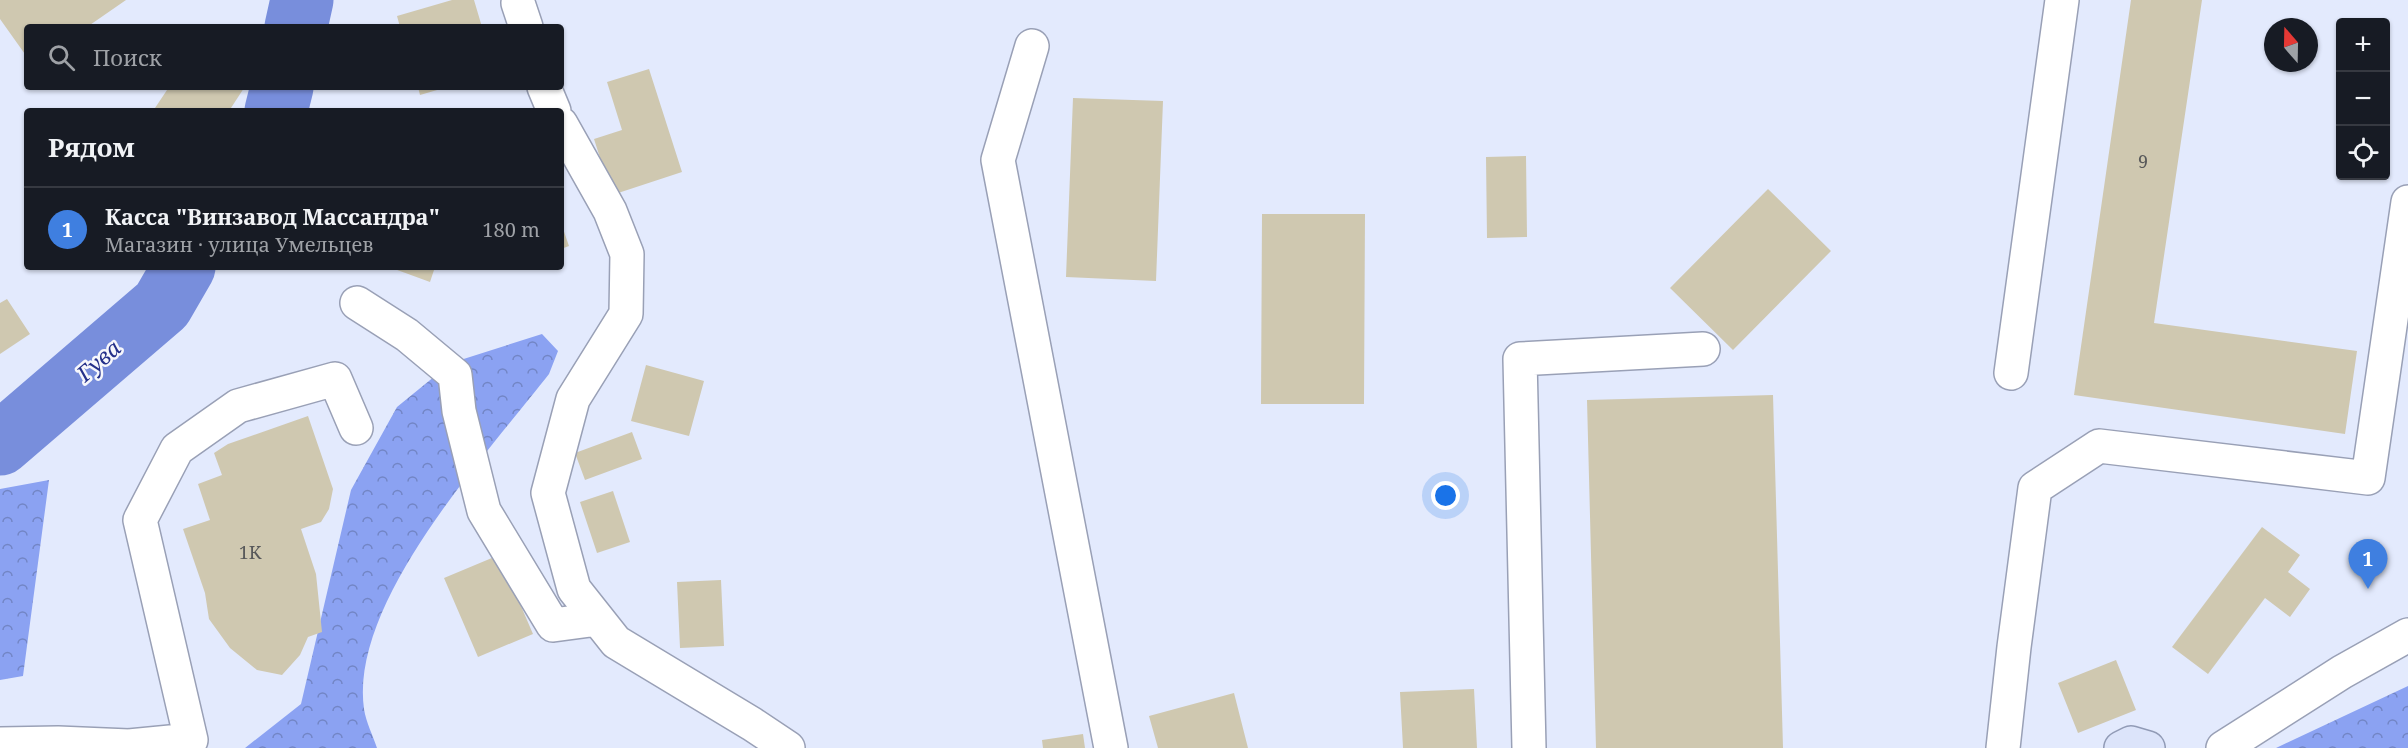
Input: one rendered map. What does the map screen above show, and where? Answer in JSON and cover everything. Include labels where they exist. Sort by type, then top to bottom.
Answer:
[{"type":"main road","points":[[2121,748],[2131,743],[2148,748]]},
{"type":"lane","points":[[2011,374],[2062,0]]},
{"type":"lane","points":[[1032,45],[998,160],[1111,748]]},
{"type":"lane","points":[[545,90],[553,108]]},
{"type":"lane","points":[[564,129],[610,211],[627,254],[626,314],[573,399],[548,493],[574,589],[616,642],[788,748]]},
{"type":"lane","points":[[2003,748],[2035,488],[2099,446],[2368,478],[2408,202]]},
{"type":"lane","points":[[357,303],[407,335],[455,375],[459,411],[484,511],[553,625],[598,619]]},
{"type":"lane","points":[[1529,748],[1520,359],[1703,349]]},
{"type":"lane","points":[[0,744],[58,743],[129,746],[192,740],[140,520],[177,449],[237,406],[335,379],[356,428]]},
{"type":"lane","points":[[2223,748],[2342,672],[2408,635]]},
{"type":"green space","points":[[542,334],[558,351],[549,374],[491,445],[427,532],[399,577],[378,623],[365,667],[364,709],[377,748],[245,748],[301,704],[351,490],[397,407],[451,363]]},
{"type":"green space","points":[[49,480],[23,676],[0,680],[0,489]]},
{"type":"green space","points":[[2408,686],[2408,748],[2276,748]]},
{"type":"building","points":[[0,0],[126,0],[91,24],[24,24],[24,53],[0,19]]},
{"type":"building","points":[[452,0],[474,0],[481,24],[399,24],[397,16]]},
{"type":"building","points":[[2131,0],[2202,0],[2154,323],[2357,351],[2345,434],[2074,395]]},
{"type":"building","points":[[649,69],[682,172],[612,195],[594,139],[622,130],[607,82]]},
{"type":"building","points":[[167,90],[243,90],[231,108],[155,108]]},
{"type":"building","points":[[419,90],[437,90],[420,95]]},
{"type":"building","points":[[1073,98],[1163,101],[1156,281],[1066,277]]},
{"type":"building","points":[[1526,156],[1527,237],[1487,238],[1486,157]]},
{"type":"building","points":[[1768,189],[1831,251],[1733,350],[1670,288]]},
{"type":"building","points":[[1262,214],[1365,214],[1364,404],[1261,404]]},
{"type":"building","points":[[564,232],[569,246],[564,248]]},
{"type":"building","points":[[397,270],[434,270],[430,282]]},
{"type":"building","points":[[7,299],[30,334],[0,354],[0,303]]},
{"type":"building","points":[[646,365],[704,381],[689,436],[631,421]]},
{"type":"building","points":[[1773,395],[1783,748],[1596,748],[1587,400]]},
{"type":"building","points":[[308,416],[333,489],[329,509],[321,522],[301,529],[316,574],[322,632],[308,637],[300,655],[282,675],[257,670],[230,648],[209,619],[205,593],[183,529],[210,520],[198,484],[222,475],[214,453],[228,444]]},
{"type":"building","points":[[632,432],[642,459],[585,480],[575,453]]},
{"type":"building","points":[[613,491],[630,542],[597,553],[580,502]]},
{"type":"building","points":[[2262,527],[2300,555],[2288,572],[2310,589],[2290,617],[2265,598],[2208,674],[2172,647]]},
{"type":"building","points":[[499,555],[533,634],[478,657],[444,578]]},
{"type":"building","points":[[721,580],[724,646],[680,648],[677,582]]},
{"type":"building","points":[[2116,660],[2136,710],[2078,733],[2058,683]]},
{"type":"building","points":[[1474,689],[1477,748],[1403,748],[1400,692]]},
{"type":"building","points":[[1234,693],[1248,748],[1158,748],[1149,716]]},
{"type":"building","points":[[1083,734],[1085,748],[1043,748],[1042,740]]},
{"type":"waterway","name":"Гува","points":[[297,24],[302,0]]},
{"type":"waterway","name":"Гува","points":[[277,108],[281,90]]},
{"type":"waterway","name":"Гува","points":[[0,444],[162,305],[182,270]]},
{"type":"place","name":"Касса \"Винзавод Массандра\"","points":[[2368,589]]}]
